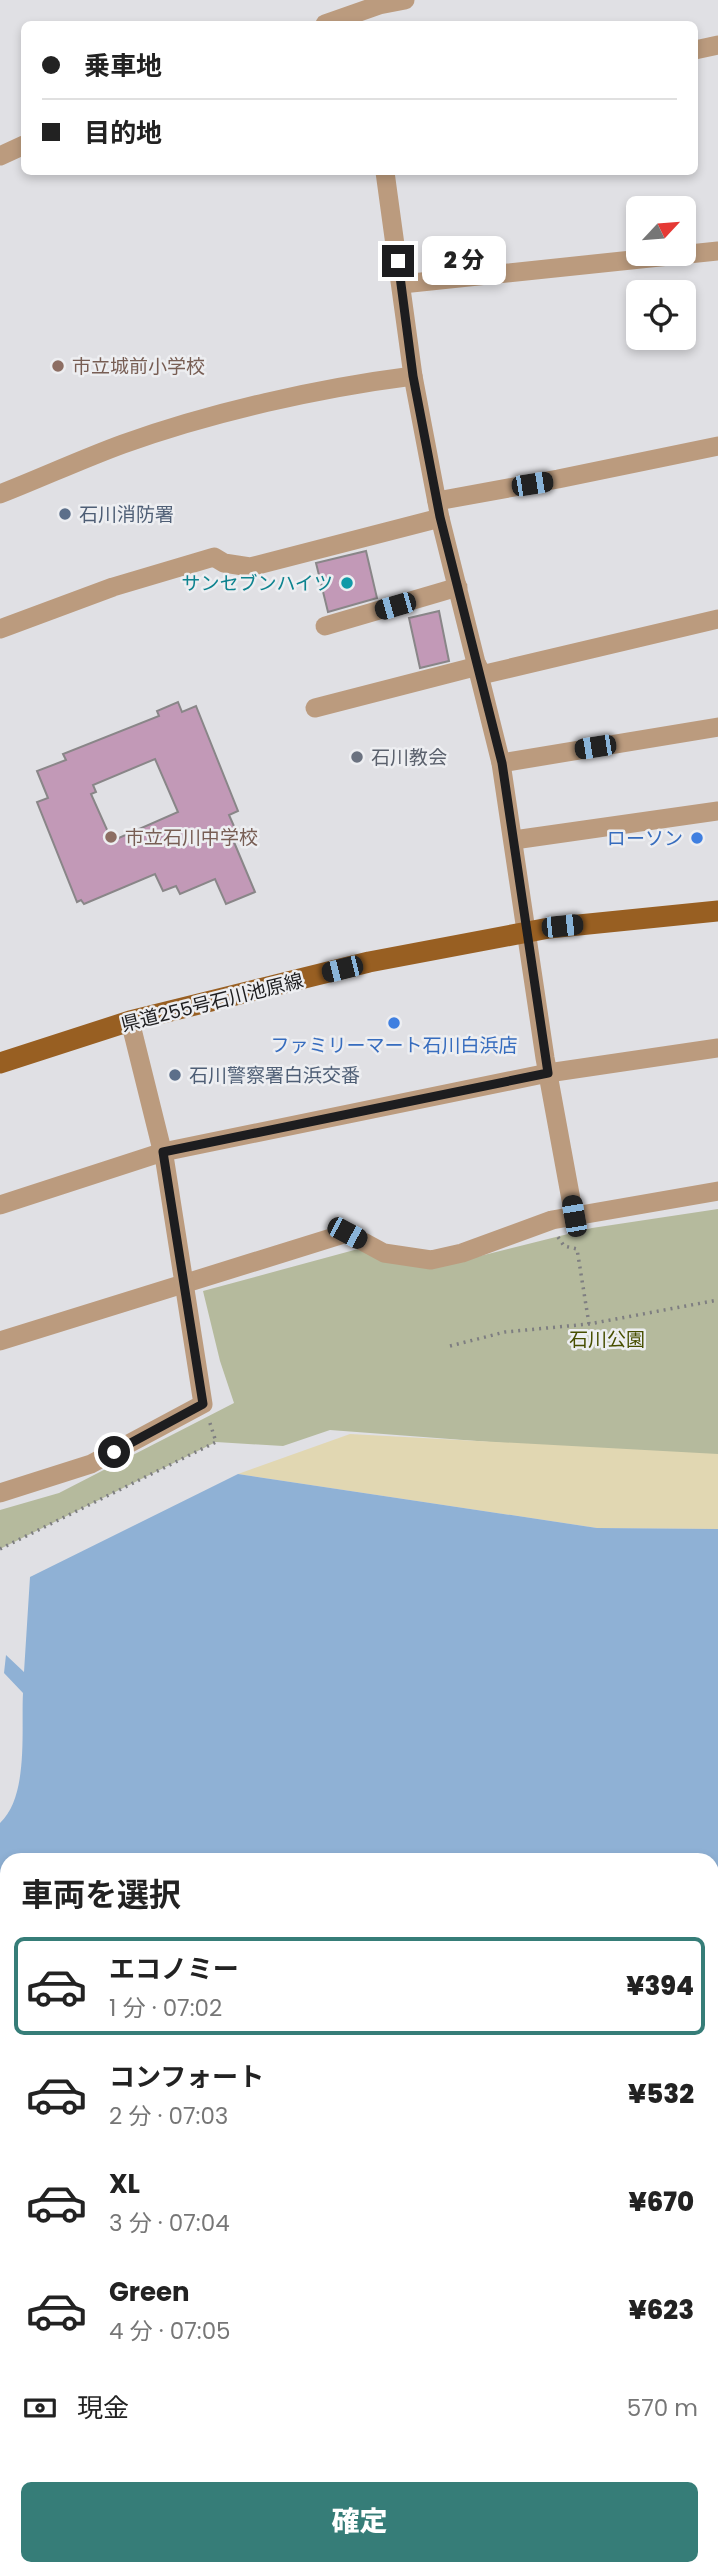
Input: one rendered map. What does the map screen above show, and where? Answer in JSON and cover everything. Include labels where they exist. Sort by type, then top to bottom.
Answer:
[{"type":"main road","name":"県道255号石川池原線","points":[[0,1063],[130,1021],[369,962],[527,932],[718,911]]},
{"type":"street","points":[[334,21],[405,0]]},
{"type":"street","points":[[698,49],[718,45]]},
{"type":"street","points":[[0,156],[21,146]]},
{"type":"street","points":[[385,175],[413,376],[439,509],[502,763],[548,1073],[574,1216]]},
{"type":"street","points":[[402,284],[718,251]]},
{"type":"street","points":[[0,494],[125,444],[232,412],[337,387],[413,376]]},
{"type":"street","points":[[0,629],[113,587],[214,557],[224,563],[250,567],[439,509],[558,479],[718,446]]},
{"type":"street","points":[[325,626],[458,587]]},
{"type":"street","points":[[315,708],[479,670],[718,620]]},
{"type":"street","points":[[502,763],[718,727]]},
{"type":"street","points":[[514,840],[718,811]]},
{"type":"street","points":[[0,1493],[91,1464],[203,1404],[163,1152],[130,1021]]},
{"type":"street","points":[[0,1205],[163,1152],[548,1073],[718,1048]]},
{"type":"street","points":[[0,1341],[347,1233],[384,1253],[432,1260],[462,1253],[552,1220],[718,1191]]},
{"type":"path","points":[[555,1232],[564,1246],[578,1250],[589,1324]]},
{"type":"path","points":[[450,1346],[505,1332],[589,1324],[718,1300]]},
{"type":"path","points":[[0,1549],[216,1442],[203,1404]]},
{"type":"green space","name":"石川公園","points":[[718,1209],[718,1459],[330,1430],[283,1446],[216,1442],[0,1549],[0,1510],[59,1493],[234,1403],[220,1361],[203,1291],[358,1249],[436,1267],[592,1228]]},
{"type":"sand","points":[[350,1434],[718,1454],[718,1529],[597,1528],[238,1474]]},
{"type":"water","points":[[238,1474],[597,1528],[718,1529],[718,1853],[0,1853],[0,1823],[16,1796],[22,1762],[23,1693],[4,1673],[6,1655],[24,1672],[30,1577]]},
{"type":"building","name":"サンセブンハイツ","points":[[366,551],[377,598],[328,612],[316,563]]},
{"type":"building","points":[[439,611],[449,661],[420,668],[409,618]]},
{"type":"building","points":[[178,702],[182,712],[196,706],[238,811],[229,815],[237,833],[231,835],[255,892],[226,904],[215,879],[180,894],[176,886],[163,891],[155,874],[84,904],[81,900],[77,902],[37,802],[48,798],[37,771],[66,760],[63,754],[159,716],[157,711]],"holes":[[[155,759],[178,812],[112,841],[91,794],[96,792],[93,785]]]},
{"type":"place","name":"市立城前小学校","points":[[58,366]]},
{"type":"place","name":"石川消防署","points":[[65,514]]},
{"type":"place","name":"サンセブンハイツ","points":[[347,583]]},
{"type":"place","name":"石川教会","points":[[357,757]]},
{"type":"place","name":"市立石川中学校","points":[[111,837]]},
{"type":"place","name":"ローソン","points":[[697,838]]},
{"type":"place","name":"ファミリーマート石川白浜店","points":[[394,1023]]},
{"type":"place","name":"石川警察署白浜交番","points":[[175,1075]]},
{"type":"route","points":[[114,1452],[203,1404],[163,1152],[548,1073],[502,763],[440,517],[413,376],[398,261]]}]
